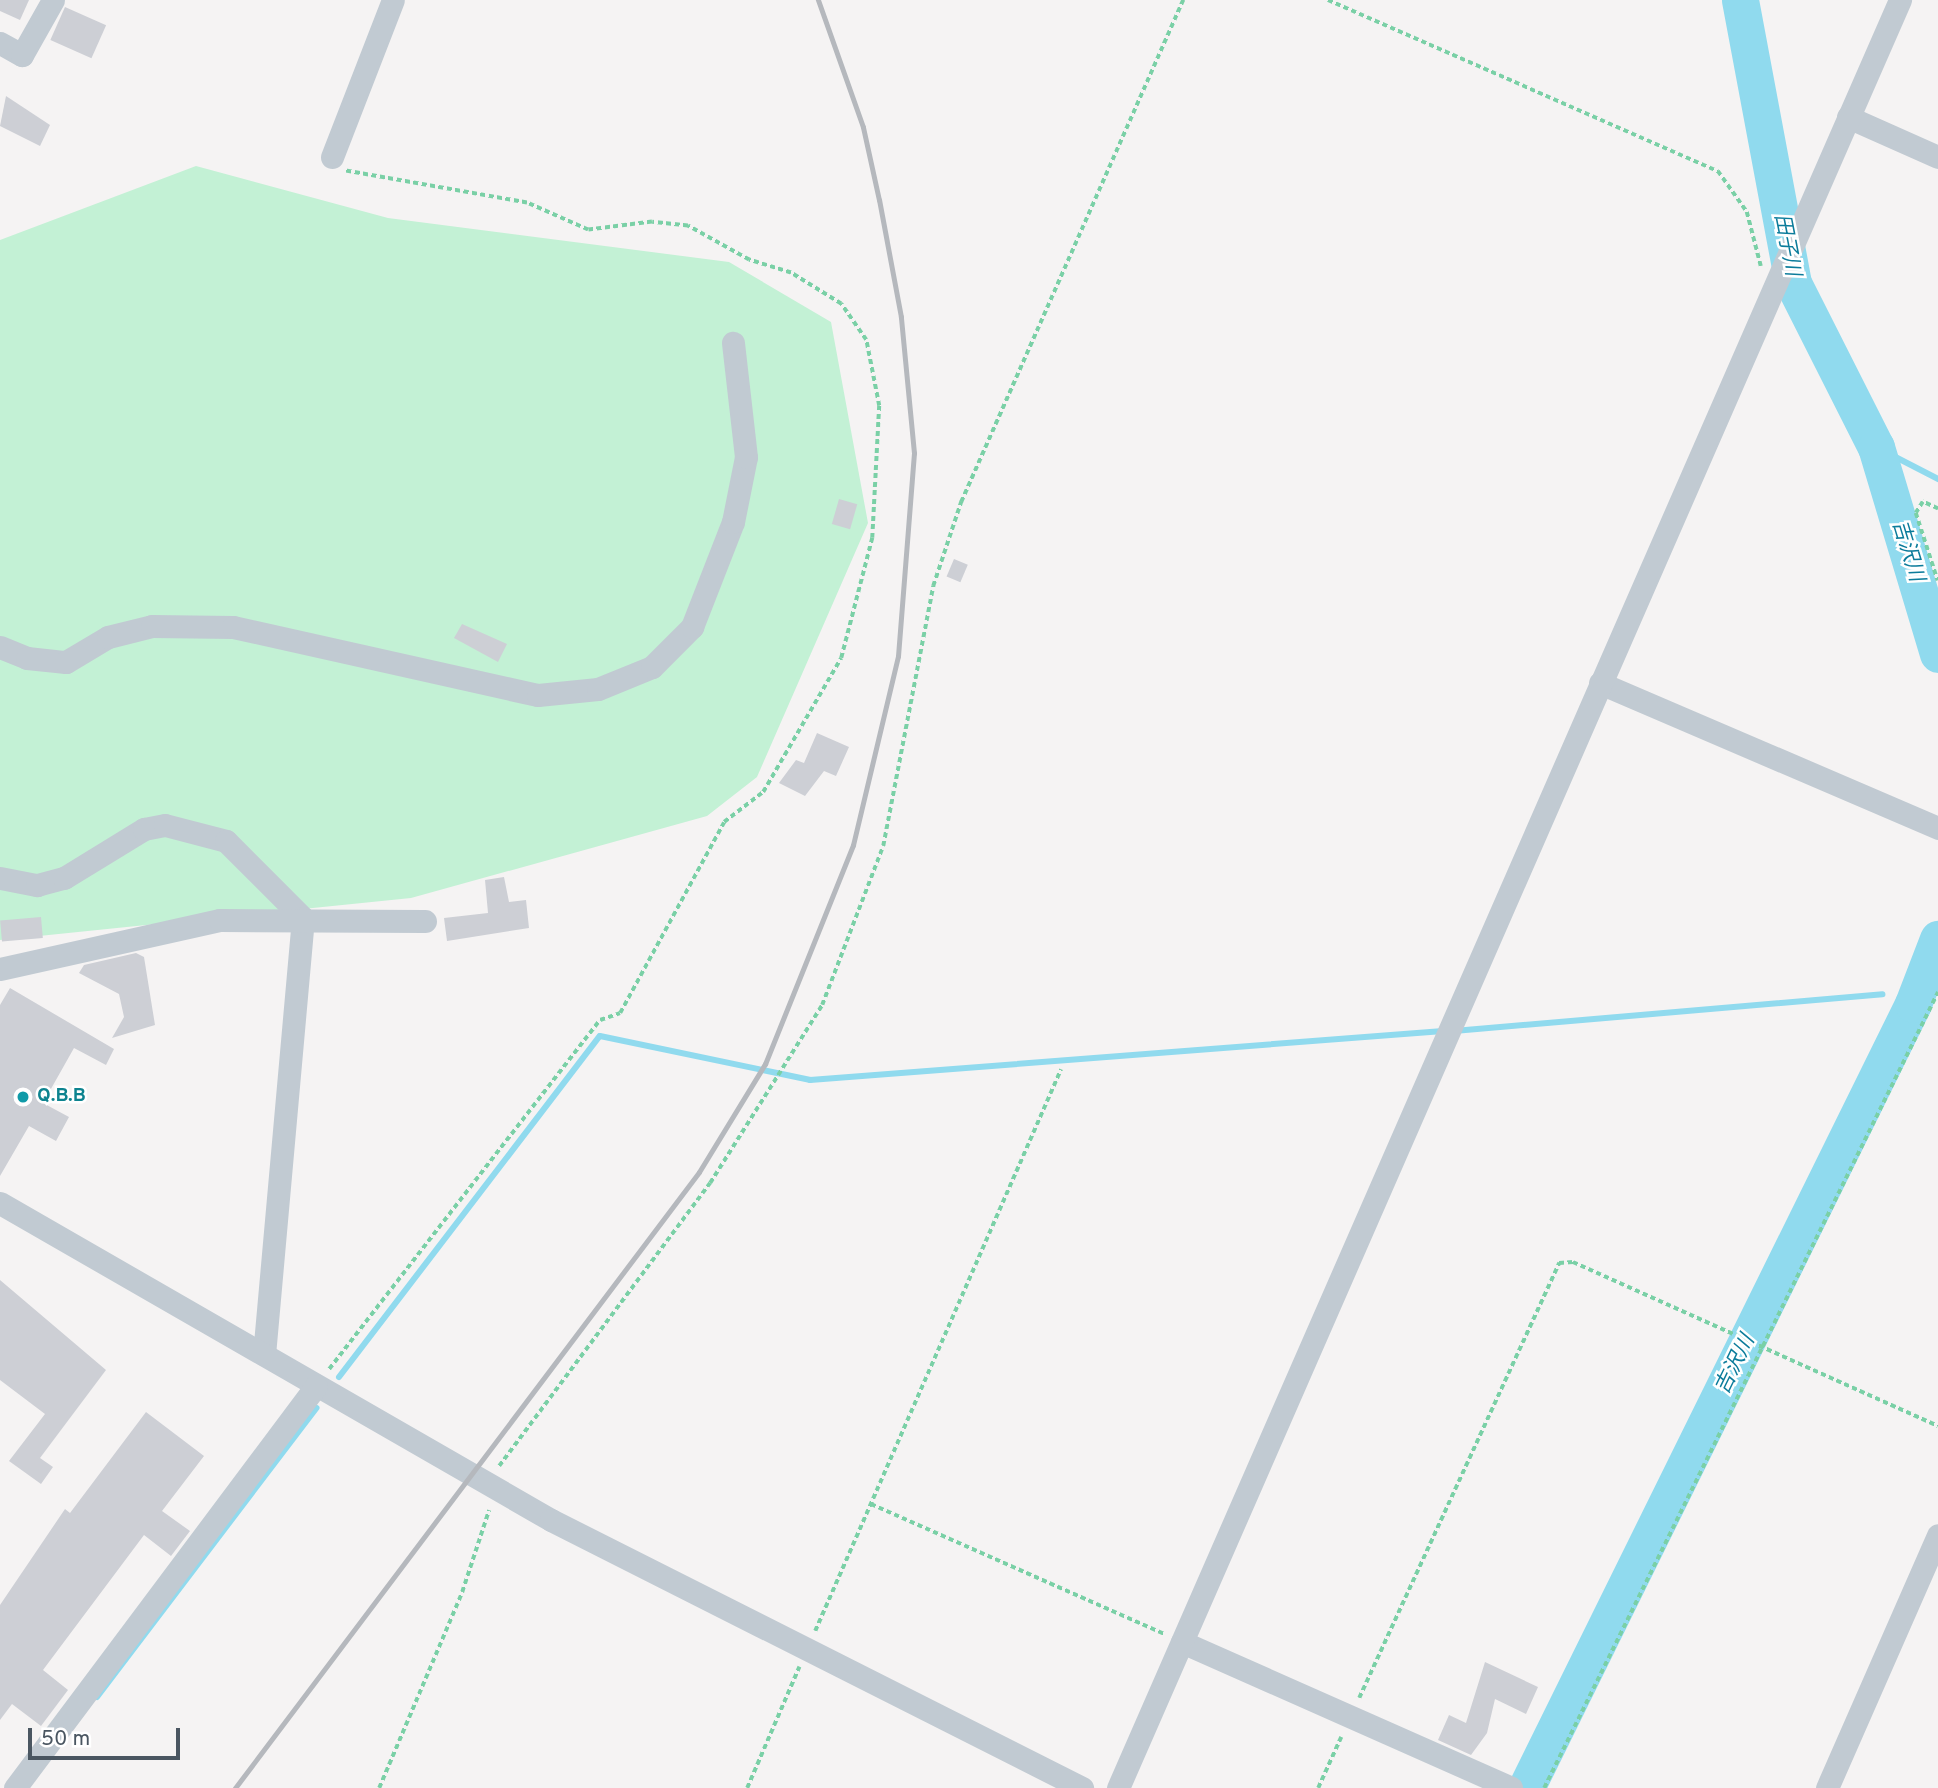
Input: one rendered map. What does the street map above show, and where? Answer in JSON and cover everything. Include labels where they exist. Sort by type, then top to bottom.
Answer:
[{"type":"street","points":[[0,43],[22,55],[53,0]]},
{"type":"street","points":[[332,157],[393,0]]},
{"type":"street","points":[[1118,1788],[1768,295],[1900,0]]},
{"type":"street","points":[[1848,117],[1938,157]]},
{"type":"street","points":[[0,647],[27,658],[66,662],[108,637],[152,626],[233,628],[538,695],[598,689],[652,667],[692,627],[733,522],[746,457],[733,343]]},
{"type":"street","points":[[1600,683],[1938,828]]},
{"type":"street","points":[[0,878],[37,885],[64,878],[144,829],[165,825],[226,841],[303,918],[288,1140],[264,1354]]},
{"type":"street","points":[[0,969],[220,920],[303,918],[425,921]]},
{"type":"street","points":[[0,1203],[496,1489],[656,1576],[1082,1788]]},
{"type":"street","points":[[15,1788],[316,1385]]},
{"type":"street","points":[[1827,1788],[1933,1559],[1938,1535]]},
{"type":"street","points":[[1182,1642],[1511,1788]]},
{"type":"path","points":[[379,1788],[463,1592],[496,1489],[496,1470],[710,1183],[822,1005],[883,846],[933,586],[961,502],[1183,0]]},
{"type":"path","points":[[1328,0],[1718,171],[1748,212],[1768,295]]},
{"type":"path","points":[[1938,509],[1923,502],[1916,513],[1938,581]]},
{"type":"path","points":[[1544,1788],[1765,1348],[1938,992]]},
{"type":"path","points":[[1061,1069],[872,1504],[1182,1642]]},
{"type":"path","points":[[1318,1788],[1559,1263],[1573,1262],[1938,1426]]},
{"type":"green space","points":[[196,166],[388,218],[729,262],[831,322],[868,523],[757,777],[707,816],[411,898],[0,940],[0,240]]},
{"type":"building","points":[[0,0],[29,0],[20,20],[0,11]]},
{"type":"building","points":[[65,7],[106,25],[91,58],[50,40]]},
{"type":"building","points":[[6,96],[50,125],[40,146],[0,126]]},
{"type":"building","points":[[839,499],[857,504],[850,529],[832,524]]},
{"type":"building","points":[[954,559],[968,565],[960,582],[947,576]]},
{"type":"building","points":[[462,624],[507,644],[498,662],[454,638]]},
{"type":"building","points":[[817,733],[849,747],[836,776],[824,771],[805,796],[779,783],[796,760],[804,763]]},
{"type":"building","points":[[504,877],[509,902],[526,900],[529,928],[447,941],[444,918],[488,913],[485,880]]},
{"type":"building","points":[[41,917],[43,938],[2,941],[0,921]]},
{"type":"building","points":[[136,953],[144,957],[155,1025],[112,1038],[124,1017],[119,994],[79,973],[84,965]]},
{"type":"building","name":"Q.B.B","points":[[10,988],[114,1049],[106,1065],[74,1048],[43,1103],[69,1117],[56,1141],[29,1126],[0,1176],[0,1005]]},
{"type":"building","points":[[0,1280],[106,1370],[40,1458],[53,1467],[41,1484],[9,1461],[45,1414],[0,1380]]},
{"type":"building","points":[[146,1412],[204,1456],[162,1511],[190,1531],[171,1556],[144,1535],[43,1670],[68,1690],[41,1726],[12,1704],[0,1720],[0,1605],[65,1509],[70,1513]]},
{"type":"building","points":[[1485,1662],[1538,1687],[1526,1714],[1495,1699],[1487,1733],[1471,1755],[1438,1740],[1449,1715],[1466,1723]]},
{"type":"waterway","name":"田子川","points":[[1740,0],[1793,283],[1876,447],[1938,654]]},
{"type":"waterway","name":"田子川","points":[[1876,447],[1938,479]]},
{"type":"waterway","name":"吉沢川","points":[[1526,1788],[1913,1004],[1938,939]]},
{"type":"waterway","points":[[1454,1031],[1882,994]]},
{"type":"waterway","points":[[339,1377],[600,1036],[810,1080],[1443,1031]]},
{"type":"waterway","points":[[97,1697],[316,1408]]},
{"type":"railway","points":[[235,1788],[699,1172],[765,1064],[853,845],[898,656],[914,453],[901,317],[879,200],[863,127],[818,0]]},
{"type":"place","name":"Q.B.B","points":[[23,1097]]}]
